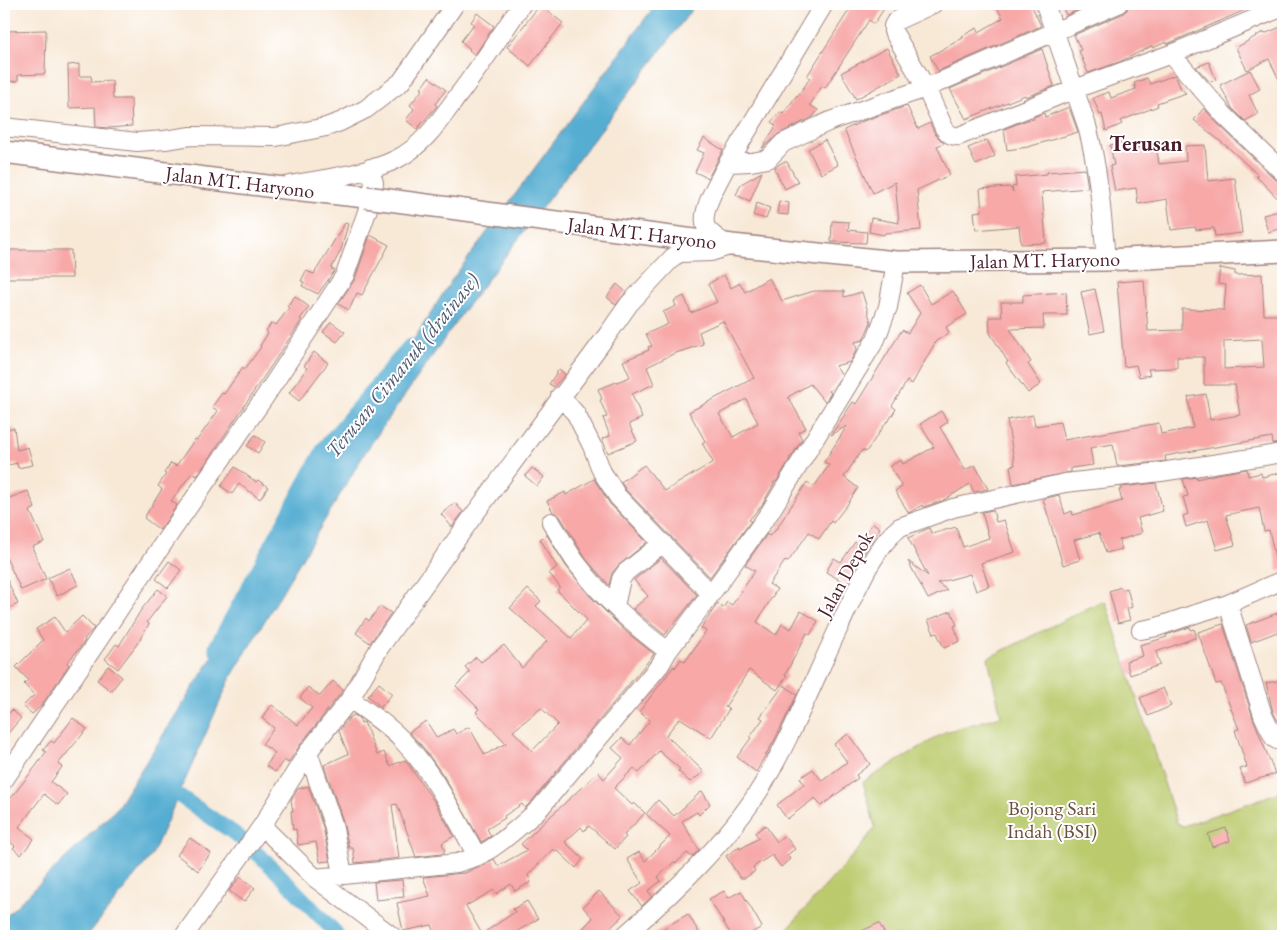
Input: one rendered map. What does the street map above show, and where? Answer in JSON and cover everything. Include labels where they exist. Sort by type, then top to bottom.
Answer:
[{"type":"main road","name":"Jalan MT. Haryono","points":[[4,152],[64,144],[127,151],[275,187],[728,244],[896,262],[1106,260],[1283,251]]},
{"type":"street","points":[[127,151],[148,142],[191,136],[276,137],[326,127],[340,122],[366,109],[401,82],[456,4]]},
{"type":"street","points":[[275,187],[338,176],[370,168],[397,159],[413,148],[432,131],[522,4]]},
{"type":"street","points":[[184,936],[252,839],[308,752],[350,699],[380,647],[628,304],[673,257],[680,253],[711,252],[728,244],[707,228],[705,221],[706,209],[728,163],[824,4]]},
{"type":"street","points":[[933,4],[896,21],[893,28],[926,88],[944,128],[955,137],[1075,89],[1172,54],[1283,7]]},
{"type":"street","points":[[1045,4],[1092,144],[1101,196],[1106,260]]},
{"type":"street","points":[[728,163],[768,159],[783,143],[830,121],[926,88],[1118,4]]},
{"type":"street","points":[[1172,54],[1225,116],[1283,172]]},
{"type":"street","points":[[4,126],[64,144]]},
{"type":"street","points":[[4,780],[264,398],[345,275],[370,203],[374,183],[370,168]]},
{"type":"street","points":[[315,878],[457,863],[477,856],[512,833],[540,808],[660,665],[668,651],[770,512],[876,339],[888,307],[896,262]]},
{"type":"street","points":[[560,396],[576,414],[592,446],[602,472],[618,497],[711,594]]},
{"type":"street","name":"Jalan Depok","points":[[624,936],[648,915],[708,854],[736,823],[762,786],[794,728],[859,583],[893,532],[900,527],[953,508],[1065,484],[1283,453]]},
{"type":"street","points":[[551,522],[578,564],[615,606],[668,651]]},
{"type":"street","points":[[615,606],[621,579],[626,572],[663,543]]},
{"type":"street","points":[[1141,630],[1157,627],[1228,604],[1283,580]]},
{"type":"street","points":[[1228,604],[1262,715],[1274,738],[1283,741]]},
{"type":"street","points":[[350,699],[384,723],[419,760],[451,807],[477,856]]},
{"type":"street","points":[[308,752],[333,824],[343,874]]},
{"type":"street","points":[[252,839],[315,878],[392,936]]},
{"type":"green space","name":"Bojong Sari Indah (BSI)","points":[[1102,601],[1106,603],[1177,823],[1183,826],[1283,791],[1283,936],[781,936],[862,845],[875,827],[863,782],[945,732],[1001,716],[988,658]]},
{"type":"water","points":[[656,4],[696,4],[463,312],[366,451],[230,679],[152,855],[87,936],[4,936],[4,918],[116,809],[451,281]]},
{"type":"building","points":[[853,4],[887,4],[874,24],[869,20],[825,88],[822,86],[810,105],[818,110],[813,117],[778,134],[762,148],[776,126],[771,122],[780,112],[783,114],[798,96],[810,78],[807,76]]},
{"type":"building","points":[[995,4],[1031,4],[1041,26],[938,71],[930,56],[977,28],[979,32],[1003,18]]},
{"type":"building","points":[[1061,4],[1092,4],[1066,15]]},
{"type":"building","points":[[1128,4],[1259,4],[1167,44],[1166,42],[1153,48],[1152,46],[1119,62],[1088,73],[1074,35],[1122,14],[1127,10]]},
{"type":"building","points":[[540,5],[563,23],[530,66],[507,47]]},
{"type":"building","points":[[477,13],[494,26],[475,55],[461,41],[474,24],[471,22]]},
{"type":"building","points":[[1283,26],[1283,88],[1269,59],[1247,70],[1236,48],[1263,32],[1264,34]]},
{"type":"building","points":[[46,30],[45,74],[18,75],[18,81],[4,82],[4,31]]},
{"type":"building","points":[[887,48],[901,74],[856,99],[841,73]]},
{"type":"building","points":[[1042,49],[1054,86],[1026,97],[1025,95],[966,119],[950,89]]},
{"type":"building","points":[[1209,62],[1216,80],[1210,82],[1196,67]]},
{"type":"building","points":[[79,64],[79,76],[91,76],[92,82],[112,81],[113,99],[131,99],[132,126],[96,127],[95,107],[69,108],[68,65]]},
{"type":"building","points":[[1250,70],[1260,89],[1249,95],[1258,114],[1245,121],[1232,108],[1220,85]]},
{"type":"building","points":[[1175,75],[1181,89],[1186,93],[1157,103],[1158,106],[1120,121],[1122,124],[1106,131],[1102,114],[1100,115],[1093,98],[1109,92],[1111,98],[1136,89],[1134,83],[1147,78],[1150,84]]},
{"type":"building","points":[[429,77],[446,90],[435,104],[437,106],[417,129],[406,120],[414,109],[410,105],[423,89],[421,88]]},
{"type":"building","points":[[907,106],[918,129],[930,123],[935,134],[944,143],[937,146],[950,175],[917,190],[921,230],[885,233],[884,235],[869,232],[871,218],[899,223],[895,182],[873,193],[844,130],[863,121]]},
{"type":"building","points":[[1069,107],[1078,132],[1028,147],[1007,150],[1004,129],[1034,119],[1033,117],[1044,113],[1045,117]]},
{"type":"building","points":[[1204,108],[1276,180],[1283,182],[1283,204],[1256,176],[1258,175],[1194,120]]},
{"type":"building","points":[[704,138],[723,150],[708,178],[695,172],[704,153],[697,150]]},
{"type":"building","points":[[825,140],[838,165],[821,174],[808,149]]},
{"type":"building","points":[[987,140],[995,156],[976,165],[968,148]]},
{"type":"building","points":[[1126,142],[1128,149],[1156,145],[1159,164],[1186,161],[1185,146],[1205,145],[1208,181],[1235,178],[1242,233],[1215,236],[1214,228],[1196,230],[1195,227],[1171,230],[1167,199],[1138,204],[1136,188],[1115,191],[1110,166],[1114,165],[1110,145]]},
{"type":"building","points":[[783,162],[787,162],[798,182],[785,189],[775,170],[775,167]]},
{"type":"building","points":[[1085,169],[1088,188],[1042,192],[1046,243],[1021,244],[1019,226],[976,230],[974,212],[982,211],[980,189],[1010,187],[1013,192],[1012,187],[1016,186],[1015,177]]},
{"type":"building","points":[[762,172],[750,201],[736,195],[741,184]]},
{"type":"building","points":[[779,201],[789,203],[788,215],[777,214]]},
{"type":"building","points":[[757,203],[770,208],[766,219],[753,215]]},
{"type":"building","points":[[1283,210],[1283,228],[1268,232],[1263,215]]},
{"type":"building","points":[[832,221],[849,222],[848,230],[867,232],[866,243],[831,242]]},
{"type":"building","points":[[345,223],[348,224],[341,250],[331,269],[335,270],[318,294],[302,286],[304,282],[301,281],[306,271],[314,274]]},
{"type":"building","points":[[370,235],[389,245],[362,295],[357,293],[349,310],[338,304],[355,279]]},
{"type":"building","points":[[4,250],[71,250],[72,278],[4,278]]},
{"type":"building","points":[[1220,268],[1235,271],[1235,275],[1262,274],[1264,315],[1283,315],[1283,372],[1278,372],[1283,399],[1283,443],[1273,444],[1272,437],[1165,456],[1166,461],[1117,466],[1113,444],[1090,448],[1093,465],[1071,468],[1071,472],[1013,484],[1010,466],[1015,465],[1007,420],[1033,415],[1035,426],[1060,422],[1064,440],[1159,423],[1161,434],[1193,428],[1188,397],[1206,394],[1210,420],[1240,415],[1235,385],[1204,385],[1204,357],[1177,357],[1177,368],[1148,369],[1150,375],[1139,377],[1136,365],[1124,367],[1117,282],[1144,280],[1148,331],[1182,330],[1182,309],[1224,310],[1226,285],[1218,284]],"holes":[[[1262,339],[1264,367],[1224,369],[1224,341]]]},
{"type":"building","points":[[724,275],[731,288],[740,283],[745,292],[769,278],[782,301],[814,291],[844,291],[844,297],[862,292],[871,322],[863,340],[855,342],[857,349],[850,362],[835,366],[842,375],[829,391],[831,393],[825,402],[810,384],[788,397],[806,428],[798,432],[802,439],[777,481],[773,483],[762,505],[749,520],[751,521],[710,577],[626,490],[621,482],[644,465],[665,491],[713,462],[702,443],[705,441],[689,412],[754,378],[723,321],[699,332],[703,344],[673,354],[647,367],[654,384],[632,394],[642,418],[629,424],[637,441],[608,453],[602,439],[610,436],[603,418],[607,417],[598,389],[630,377],[623,361],[649,350],[648,347],[652,346],[646,334],[668,324],[663,312],[676,306],[674,301],[684,296],[691,313],[717,302],[708,284]],"holes":[[[746,399],[758,423],[733,437],[719,414]]]},
{"type":"building","points":[[617,284],[626,292],[616,305],[607,297]]},
{"type":"building","points":[[920,285],[931,304],[953,291],[967,314],[946,327],[949,333],[936,341],[912,384],[907,381],[892,406],[896,409],[888,422],[866,452],[862,450],[844,477],[858,488],[847,505],[833,523],[831,521],[819,539],[809,532],[788,562],[785,561],[769,584],[777,589],[757,622],[776,635],[782,624],[791,629],[801,611],[818,621],[810,635],[807,633],[785,675],[787,676],[777,690],[749,670],[725,707],[729,709],[711,738],[680,718],[666,735],[704,772],[690,782],[678,771],[680,769],[659,751],[639,773],[634,768],[614,788],[632,805],[634,803],[645,813],[624,835],[626,837],[615,849],[589,826],[584,831],[581,827],[565,842],[583,859],[576,868],[557,850],[553,849],[528,875],[531,882],[515,891],[511,884],[496,894],[494,890],[466,906],[482,934],[515,912],[513,909],[527,901],[538,919],[509,936],[436,936],[432,925],[403,931],[397,903],[430,896],[423,877],[465,873],[494,859],[498,866],[527,850],[521,844],[598,772],[604,779],[623,758],[612,748],[622,738],[630,745],[650,720],[639,712],[674,666],[675,668],[681,659],[685,662],[706,631],[701,628],[718,603],[723,608],[727,602],[732,605],[755,571],[745,565],[767,534],[769,536],[775,531],[807,482],[814,487],[829,465],[824,462],[847,426],[831,435],[853,402],[856,404],[902,330],[908,333],[920,313],[907,293]]},
{"type":"building","points":[[1095,289],[1104,331],[1090,334],[1081,292]]},
{"type":"building","points":[[1066,292],[1067,315],[1043,315],[1044,328],[1010,329],[1031,362],[1028,364],[1041,384],[1028,393],[1006,363],[1008,362],[990,333],[989,317],[1002,317],[1001,302],[1023,302],[1023,295]]},
{"type":"building","points":[[295,296],[309,307],[300,319],[302,320],[197,476],[192,473],[171,501],[177,505],[160,530],[144,518],[162,489],[158,486],[166,474],[164,473],[171,463],[176,466],[195,439],[197,440],[218,411],[212,407],[222,393],[224,394],[243,367],[245,369],[261,347],[268,333],[266,331],[272,322],[276,325],[289,308],[287,306]]},
{"type":"building","points":[[331,322],[345,332],[337,342],[323,332]]},
{"type":"building","points":[[314,352],[328,363],[299,401],[289,393],[307,368],[304,366]]},
{"type":"building","points":[[559,369],[565,374],[554,387],[549,384]]},
{"type":"building","points":[[941,411],[948,422],[940,427],[965,470],[975,465],[988,489],[974,492],[970,484],[942,501],[923,507],[922,505],[909,513],[895,491],[902,487],[890,466],[901,460],[903,464],[934,447],[920,424]]},
{"type":"building","points":[[14,428],[17,450],[28,447],[33,465],[18,468],[17,463],[4,466],[4,429]]},
{"type":"building","points":[[255,435],[265,442],[258,453],[247,446]]},
{"type":"building","points":[[235,467],[256,482],[258,480],[268,487],[260,499],[239,484],[232,494],[221,486]]},
{"type":"building","points":[[532,468],[544,477],[537,486],[525,476]]},
{"type":"building","points":[[1247,469],[1248,476],[1261,473],[1262,477],[1283,472],[1283,570],[1278,571],[1269,530],[1264,531],[1259,508],[1226,515],[1235,545],[1217,550],[1208,520],[1186,527],[1183,516],[1188,514],[1183,497],[1188,496],[1183,479],[1197,477],[1197,479]]},
{"type":"building","points":[[594,479],[610,504],[647,542],[618,566],[612,573],[609,585],[586,559],[560,516],[553,512],[547,501],[565,492],[566,495]]},
{"type":"building","points":[[1156,483],[1163,511],[1138,518],[1142,533],[1119,540],[1122,549],[1106,553],[1099,533],[1074,540],[1080,560],[1063,565],[1043,499],[1059,495],[1065,514],[1072,511],[1073,515],[1122,501],[1119,490],[1121,490],[1121,487]]},
{"type":"building","points":[[28,491],[35,508],[30,511],[44,542],[32,547],[46,579],[21,590],[4,553],[4,500]]},
{"type":"building","points":[[455,503],[463,512],[452,527],[441,514]]},
{"type":"building","points":[[993,510],[996,522],[1004,520],[1015,552],[981,563],[989,586],[976,591],[970,574],[937,583],[947,590],[928,599],[908,561],[928,576],[908,538],[929,528],[932,534],[956,527],[963,547],[989,538],[982,512]]},
{"type":"building","points":[[873,523],[880,528],[853,570],[847,584],[826,572],[834,558],[841,562],[855,542],[857,544]]},
{"type":"building","points":[[547,535],[566,566],[590,596],[624,630],[654,654],[532,801],[525,808],[522,804],[504,816],[505,818],[487,829],[491,836],[481,842],[443,775],[422,746],[409,732],[426,721],[437,738],[453,729],[456,734],[469,727],[485,755],[506,743],[476,712],[479,709],[456,686],[470,672],[465,667],[476,657],[481,662],[504,645],[522,668],[547,641],[510,608],[528,589],[541,601],[536,606],[571,638],[587,620],[557,590],[560,587],[549,573],[557,567],[540,539]],"holes":[[[541,708],[558,724],[532,751],[513,731]]]},
{"type":"building","points":[[661,558],[697,595],[665,635],[633,609],[648,596],[634,580]]},
{"type":"building","points":[[169,561],[181,570],[168,588],[156,579]]},
{"type":"building","points":[[70,568],[78,585],[57,596],[48,578]]},
{"type":"building","points":[[4,573],[18,604],[4,610]]},
{"type":"building","points":[[1121,587],[1122,590],[1127,588],[1132,607],[1127,609],[1130,620],[1118,623],[1109,591]]},
{"type":"building","points":[[158,589],[167,596],[147,622],[149,624],[137,644],[118,669],[105,659],[116,644],[119,646],[141,610]]},
{"type":"building","points":[[380,606],[391,613],[370,643],[356,633],[366,618],[369,621]]},
{"type":"building","points":[[951,611],[957,625],[954,626],[960,641],[944,648],[937,633],[934,634],[928,620]]},
{"type":"building","points":[[1283,611],[1283,630],[1251,642],[1246,625]]},
{"type":"building","points":[[82,616],[94,628],[67,663],[69,665],[41,706],[32,714],[23,706],[34,695],[24,684],[28,680],[16,667],[43,640],[36,629],[55,617],[65,632]]},
{"type":"building","points":[[1223,624],[1253,718],[1275,774],[1245,783],[1240,769],[1247,767],[1235,730],[1239,729],[1221,683],[1216,684],[1198,632]]},
{"type":"building","points":[[1190,627],[1191,630],[1194,629],[1197,637],[1156,652],[1160,665],[1130,675],[1126,661],[1143,656],[1140,645],[1167,637],[1166,635]]},
{"type":"building","points":[[108,666],[122,677],[111,691],[97,680]]},
{"type":"building","points":[[1283,680],[1283,730],[1273,712],[1266,683]]},
{"type":"building","points":[[333,681],[343,690],[288,763],[284,760],[275,772],[266,766],[275,753],[262,744],[274,728],[262,718],[272,705],[298,725],[312,708],[300,698],[308,687],[320,696]]},
{"type":"building","points":[[379,683],[392,694],[381,707],[368,696]]},
{"type":"building","points":[[784,685],[797,695],[756,772],[737,757],[763,719],[760,717]]},
{"type":"building","points":[[1163,688],[1171,706],[1148,716],[1140,698]]},
{"type":"building","points":[[12,710],[21,718],[4,738],[4,718]]},
{"type":"building","points":[[354,715],[359,718],[361,723],[364,722],[377,755],[384,752],[390,766],[405,760],[434,801],[454,836],[442,843],[445,851],[441,854],[416,857],[397,804],[392,805],[399,858],[355,863],[353,848],[349,848],[343,821],[324,765],[348,754],[339,731],[350,717]]},
{"type":"building","points":[[73,718],[87,729],[58,764],[62,767],[51,782],[67,794],[58,805],[44,794],[19,827],[34,839],[21,855],[13,848],[15,846],[4,837],[4,807],[46,752],[43,750],[51,741],[54,743]]},
{"type":"building","points":[[848,734],[870,764],[856,775],[858,778],[821,806],[815,798],[787,819],[777,805],[804,784],[800,778],[813,769],[822,781],[847,762],[834,744]]},
{"type":"building","points":[[308,786],[323,827],[330,861],[320,862],[316,842],[298,845],[296,829],[293,830],[291,800],[298,789]]},
{"type":"building","points":[[702,791],[710,804],[699,815],[697,812],[682,821],[699,850],[692,857],[687,853],[658,877],[661,881],[648,891],[652,896],[642,906],[630,891],[642,883],[627,859],[639,852],[645,861],[670,836],[646,814],[658,800],[674,816]]},
{"type":"building","points":[[765,825],[777,842],[785,836],[795,849],[787,855],[790,859],[781,867],[772,855],[753,867],[755,871],[745,878],[740,878],[726,856],[739,847],[740,849],[759,838],[755,833]]},
{"type":"building","points":[[1226,828],[1230,841],[1212,847],[1208,834]]},
{"type":"building","points":[[190,838],[211,853],[198,871],[177,855]]},
{"type":"building","points":[[240,877],[255,888],[244,902],[229,891]]},
{"type":"building","points":[[402,880],[404,897],[376,900],[374,882]]},
{"type":"building","points":[[599,891],[623,916],[599,936],[575,936],[593,918],[583,907]]},
{"type":"building","points":[[724,891],[728,898],[741,891],[762,927],[746,936],[732,936],[709,899]]},
{"type":"building","points":[[688,914],[701,936],[651,936],[671,924]]},
{"type":"building","points":[[879,923],[886,936],[851,936]]},
{"type":"waterway","name":"Terusan Cimanuk (drainase)","points":[[221,648],[329,450],[412,351]]},
{"type":"waterway","points":[[162,784],[238,836],[276,871],[336,933]]},
{"type":"district","name":"Terusan","points":[[1146,143]]}]
